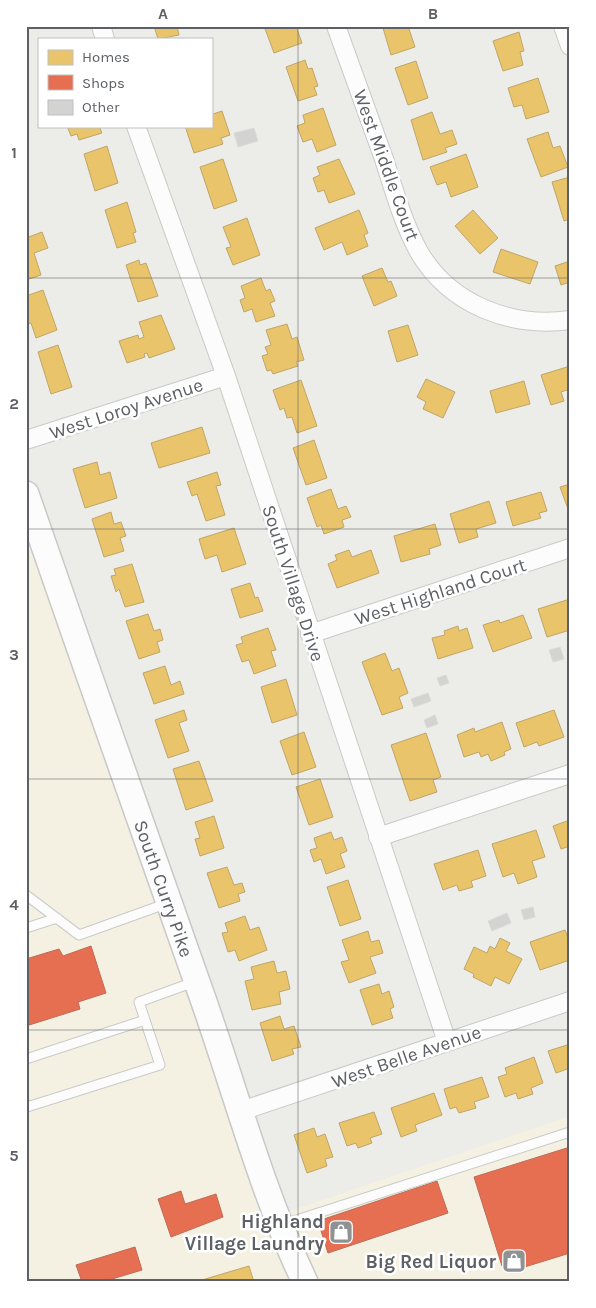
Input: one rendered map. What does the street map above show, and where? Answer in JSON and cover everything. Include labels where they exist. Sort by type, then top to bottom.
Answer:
[{"type":"main road","name":"South Curry Pike","points":[[26,494],[242,1111],[279,1226],[305,1282]]},
{"type":"street","points":[[100,26],[105,38]]},
{"type":"street","name":"West Middle Court","points":[[336,26],[410,233],[420,254],[440,278],[480,311],[529,322],[570,320]]},
{"type":"street","points":[[563,26],[570,46]]},
{"type":"street","name":"South Village Drive","points":[[137,128],[226,376],[310,634],[447,1042]]},
{"type":"street","name":"West Loroy Avenue","points":[[26,440],[226,376]]},
{"type":"street","name":"West Highland Court","points":[[310,634],[570,548]]},
{"type":"street","points":[[378,837],[570,774]]},
{"type":"street","name":"West Belle Avenue","points":[[242,1111],[570,1001]]},
{"type":"lane","points":[[26,895],[79,934],[168,903]]},
{"type":"lane","points":[[26,928],[57,918]]},
{"type":"lane","points":[[26,1104],[27,1107],[160,1065],[139,1002],[197,981]]},
{"type":"lane","points":[[26,1059],[145,1020]]},
{"type":"lane","points":[[279,1226],[570,1132]]},
{"type":"shaded area","points":[[26,524],[281,1214],[570,1116],[570,1282],[26,1282]]},
{"type":"building: Homes","points":[[154,26],[177,26],[179,35],[158,38]]},
{"type":"building: Homes","points":[[264,26],[296,26],[302,43],[274,53]]},
{"type":"building: Homes","points":[[386,26],[408,26],[415,47],[391,55],[383,28]]},
{"type":"building: Homes","points":[[519,32],[524,51],[520,52],[523,65],[503,71],[493,41]]},
{"type":"building: Homes","points":[[305,60],[308,69],[312,68],[318,86],[314,87],[317,95],[298,101],[286,67]]},
{"type":"building: Homes","points":[[416,61],[428,98],[408,105],[395,68]]},
{"type":"building: Homes","points":[[538,78],[549,112],[526,119],[522,105],[514,107],[508,88]]},
{"type":"building: Homes","points":[[323,108],[336,145],[317,152],[312,139],[303,142],[297,126],[305,123],[303,115]]},
{"type":"building: Homes","points":[[222,111],[230,135],[221,138],[223,144],[194,153],[186,128],[212,128],[212,112],[213,114]]},
{"type":"building: Homes","points":[[432,112],[440,134],[452,130],[457,144],[445,148],[447,152],[423,160],[411,120]]},
{"type":"building: Homes","points":[[68,128],[100,128],[102,133],[79,140],[77,134],[71,136]]},
{"type":"building: Homes","points":[[548,132],[553,148],[560,146],[568,167],[541,177],[527,139]]},
{"type":"building: Homes","points":[[107,146],[118,183],[95,191],[84,154]]},
{"type":"building: Homes","points":[[466,154],[478,187],[451,197],[446,182],[437,185],[430,167]]},
{"type":"building: Homes","points":[[223,159],[237,201],[214,209],[200,167]]},
{"type":"building: Homes","points":[[339,159],[355,194],[329,203],[324,190],[318,192],[313,178],[320,175],[317,167]]},
{"type":"building: Homes","points":[[570,177],[570,219],[564,221],[552,182]]},
{"type":"building: Homes","points":[[127,202],[136,232],[133,233],[136,242],[117,248],[105,210]]},
{"type":"building: Homes","points":[[359,210],[368,233],[364,235],[368,246],[347,255],[342,242],[324,250],[315,228]]},
{"type":"building: Homes","points":[[473,210],[498,238],[480,254],[455,226]]},
{"type":"building: Homes","points":[[247,218],[260,255],[233,265],[226,248],[231,247],[223,227]]},
{"type":"building: Homes","points":[[42,232],[48,248],[34,253],[41,275],[26,280],[26,238]]},
{"type":"building: Homes","points":[[501,249],[538,262],[530,284],[493,272]]},
{"type":"building: Homes","points":[[139,260],[140,265],[146,263],[158,296],[138,302],[126,265]]},
{"type":"building: Homes","points":[[570,261],[570,282],[561,285],[555,266]]},
{"type":"building: Homes","points":[[382,268],[388,282],[391,281],[397,296],[374,306],[362,276]]},
{"type":"building: Homes","points":[[261,278],[266,291],[270,289],[275,301],[270,303],[275,316],[256,322],[252,309],[244,312],[240,300],[245,298],[241,286]]},
{"type":"building: Homes","points":[[43,290],[57,330],[36,338],[31,323],[27,324],[26,321],[26,296]]},
{"type":"building: Homes","points":[[161,315],[175,349],[149,358],[147,353],[144,354],[145,357],[127,363],[119,341],[138,335],[139,339],[144,337],[139,322]]},
{"type":"building: Homes","points":[[287,324],[292,339],[297,337],[304,360],[296,362],[298,366],[273,374],[271,370],[267,371],[262,356],[268,354],[265,347],[271,345],[266,330]]},
{"type":"building: Homes","points":[[408,325],[418,355],[397,362],[388,331]]},
{"type":"building: Homes","points":[[58,345],[72,387],[51,394],[38,352]]},
{"type":"building: Homes","points":[[570,366],[570,389],[561,392],[564,401],[551,405],[541,375]]},
{"type":"building: Homes","points":[[426,379],[455,392],[443,418],[423,409],[426,402],[417,397]]},
{"type":"building: Homes","points":[[301,380],[317,426],[297,433],[292,417],[287,418],[284,408],[280,410],[273,390]]},
{"type":"building: Homes","points":[[524,381],[530,404],[496,413],[490,391]]},
{"type":"building: Homes","points":[[202,427],[210,453],[159,468],[151,443]]},
{"type":"building: Homes","points":[[314,440],[327,478],[306,485],[293,448]]},
{"type":"building: Homes","points":[[97,462],[100,475],[110,472],[117,498],[85,508],[73,469]]},
{"type":"building: Homes","points":[[217,472],[221,485],[216,486],[225,515],[206,521],[197,494],[192,496],[187,482]]},
{"type":"building: Homes","points":[[570,484],[570,509],[568,509],[560,487]]},
{"type":"building: Homes","points":[[331,489],[338,509],[346,506],[351,517],[342,520],[344,527],[324,534],[321,525],[317,527],[307,498]]},
{"type":"building: Homes","points":[[541,492],[547,511],[539,513],[541,518],[513,526],[506,502]]},
{"type":"building: Homes","points":[[489,501],[496,523],[476,529],[478,537],[459,543],[450,514]]},
{"type":"building: Homes","points":[[111,512],[114,524],[121,522],[126,536],[120,538],[124,551],[104,557],[92,519]]},
{"type":"building: Homes","points":[[435,524],[441,545],[429,549],[430,554],[401,562],[394,536]]},
{"type":"building: Homes","points":[[234,528],[246,564],[222,572],[217,555],[205,559],[199,539]]},
{"type":"building: Homes","points":[[349,550],[352,557],[371,550],[379,573],[337,588],[328,564],[337,560],[335,555]]},
{"type":"building: Homes","points":[[132,564],[144,602],[125,607],[119,589],[116,592],[111,576],[116,575],[114,569]]},
{"type":"building: Homes","points":[[250,583],[255,598],[258,597],[263,611],[240,618],[231,589]]},
{"type":"building: Homes","points":[[570,599],[570,630],[547,637],[538,609]]},
{"type":"building: Homes","points":[[148,614],[154,631],[160,629],[163,640],[157,642],[160,652],[139,659],[126,621]]},
{"type":"building: Homes","points":[[523,615],[532,638],[493,652],[483,625],[499,620],[500,623]]},
{"type":"building: Homes","points":[[458,626],[459,631],[467,628],[473,648],[438,659],[432,638],[445,635],[444,631]]},
{"type":"building: Homes","points":[[268,628],[276,650],[271,651],[276,666],[254,674],[249,660],[242,662],[236,645],[243,643],[241,637]]},
{"type":"building: Homes","points":[[385,653],[392,671],[399,668],[408,693],[399,697],[403,708],[382,715],[362,662]]},
{"type":"building: Homes","points":[[165,666],[171,685],[180,681],[184,694],[154,704],[143,673]]},
{"type":"building: Homes","points":[[286,679],[297,715],[272,723],[261,687]]},
{"type":"building: Homes","points":[[184,710],[187,720],[179,723],[189,751],[168,758],[155,720]]},
{"type":"building: Homes","points":[[554,710],[564,737],[539,746],[537,742],[524,747],[516,723]]},
{"type":"building: Homes","points":[[502,722],[511,749],[504,752],[505,755],[491,761],[488,754],[481,757],[479,752],[464,757],[457,735],[474,728],[475,732]]},
{"type":"building: Homes","points":[[304,732],[316,767],[292,775],[280,741]]},
{"type":"building: Homes","points":[[426,733],[441,777],[433,780],[437,792],[410,801],[391,745]]},
{"type":"building: Homes","points":[[199,761],[213,801],[186,810],[173,769]]},
{"type":"building: Homes","points":[[320,779],[333,817],[309,825],[296,787]]},
{"type":"building: Homes","points":[[214,816],[224,848],[200,856],[195,839],[200,838],[195,822]]},
{"type":"building: Homes","points":[[570,820],[570,846],[561,849],[553,826]]},
{"type":"building: Homes","points":[[536,830],[545,857],[532,861],[537,877],[518,884],[514,873],[503,877],[492,844]]},
{"type":"building: Homes","points":[[331,832],[334,840],[342,837],[347,851],[340,854],[345,867],[326,874],[321,859],[314,862],[310,850],[317,848],[314,838]]},
{"type":"building: Homes","points":[[478,850],[486,876],[471,881],[473,887],[459,891],[457,885],[443,890],[434,864]]},
{"type":"building: Homes","points":[[227,867],[234,885],[242,883],[245,892],[238,894],[240,901],[219,908],[207,873]]},
{"type":"building: Homes","points":[[348,880],[361,919],[340,926],[327,887]]},
{"type":"building: Homes","points":[[245,916],[250,930],[259,927],[267,950],[239,961],[235,950],[228,952],[222,933],[228,932],[225,923]]},
{"type":"building: Homes","points":[[565,930],[570,943],[570,960],[540,970],[530,942]]},
{"type":"building: Homes","points":[[368,931],[371,942],[379,940],[383,953],[370,957],[376,973],[349,983],[341,962],[349,960],[342,940]]},
{"type":"building: Homes","points":[[500,938],[510,943],[506,951],[522,959],[509,984],[495,977],[491,986],[473,977],[474,974],[464,969],[474,947],[487,953],[490,946],[495,949]]},
{"type":"building: Homes","points":[[274,961],[277,973],[286,971],[290,989],[279,992],[281,1004],[252,1010],[245,981],[254,979],[251,967]]},
{"type":"building: Homes","points":[[379,984],[382,994],[389,991],[394,1007],[390,1009],[393,1018],[372,1025],[360,990]]},
{"type":"building: Homes","points":[[280,1016],[284,1029],[294,1026],[301,1047],[292,1049],[294,1054],[272,1061],[260,1023]]},
{"type":"building: Homes","points":[[570,1044],[570,1068],[556,1073],[548,1051]]},
{"type":"building: Homes","points":[[534,1057],[543,1083],[531,1088],[533,1094],[518,1099],[516,1093],[505,1097],[498,1077],[507,1074],[505,1068]]},
{"type":"building: Homes","points":[[482,1077],[489,1097],[474,1102],[476,1108],[459,1113],[456,1107],[450,1109],[444,1089]]},
{"type":"building: Homes","points":[[434,1093],[442,1115],[415,1125],[417,1131],[401,1137],[391,1108]]},
{"type":"building: Homes","points":[[374,1112],[382,1134],[370,1138],[372,1143],[358,1148],[356,1143],[347,1146],[339,1123]]},
{"type":"building: Homes","points":[[314,1128],[317,1137],[325,1134],[333,1157],[325,1159],[327,1166],[307,1173],[294,1135]]},
{"type":"building: Homes","points":[[249,1266],[254,1282],[195,1282]]},
{"type":"building: Shops","points":[[91,946],[106,993],[78,1002],[80,1009],[26,1026],[26,959],[59,949],[63,956]]},
{"type":"building: Shops","points":[[570,1147],[570,1253],[518,1269],[516,1262],[502,1266],[474,1177]]},
{"type":"building: Shops","points":[[437,1181],[448,1213],[328,1253],[318,1221]]},
{"type":"building: Shops","points":[[181,1191],[185,1204],[216,1194],[223,1217],[171,1237],[158,1199]]},
{"type":"building: Shops","points":[[135,1247],[142,1270],[102,1282],[82,1282],[76,1265]]},
{"type":"building: Other","points":[[254,128],[258,141],[238,147],[234,133]]},
{"type":"building: Other","points":[[560,647],[564,659],[553,662],[549,650]]},
{"type":"building: Other","points":[[446,675],[449,683],[440,686],[437,678]]},
{"type":"building: Other","points":[[428,693],[431,701],[414,707],[411,699]]},
{"type":"building: Other","points":[[435,715],[438,724],[427,728],[424,720]]},
{"type":"building: Other","points":[[533,907],[535,917],[524,920],[521,910]]},
{"type":"building: Other","points":[[507,913],[511,923],[492,931],[488,921]]},
{"type":"place","name":"Highland Village Laundry","points":[[341,1232]]},
{"type":"place","name":"Big Red Liquor","points":[[514,1261]]}]
